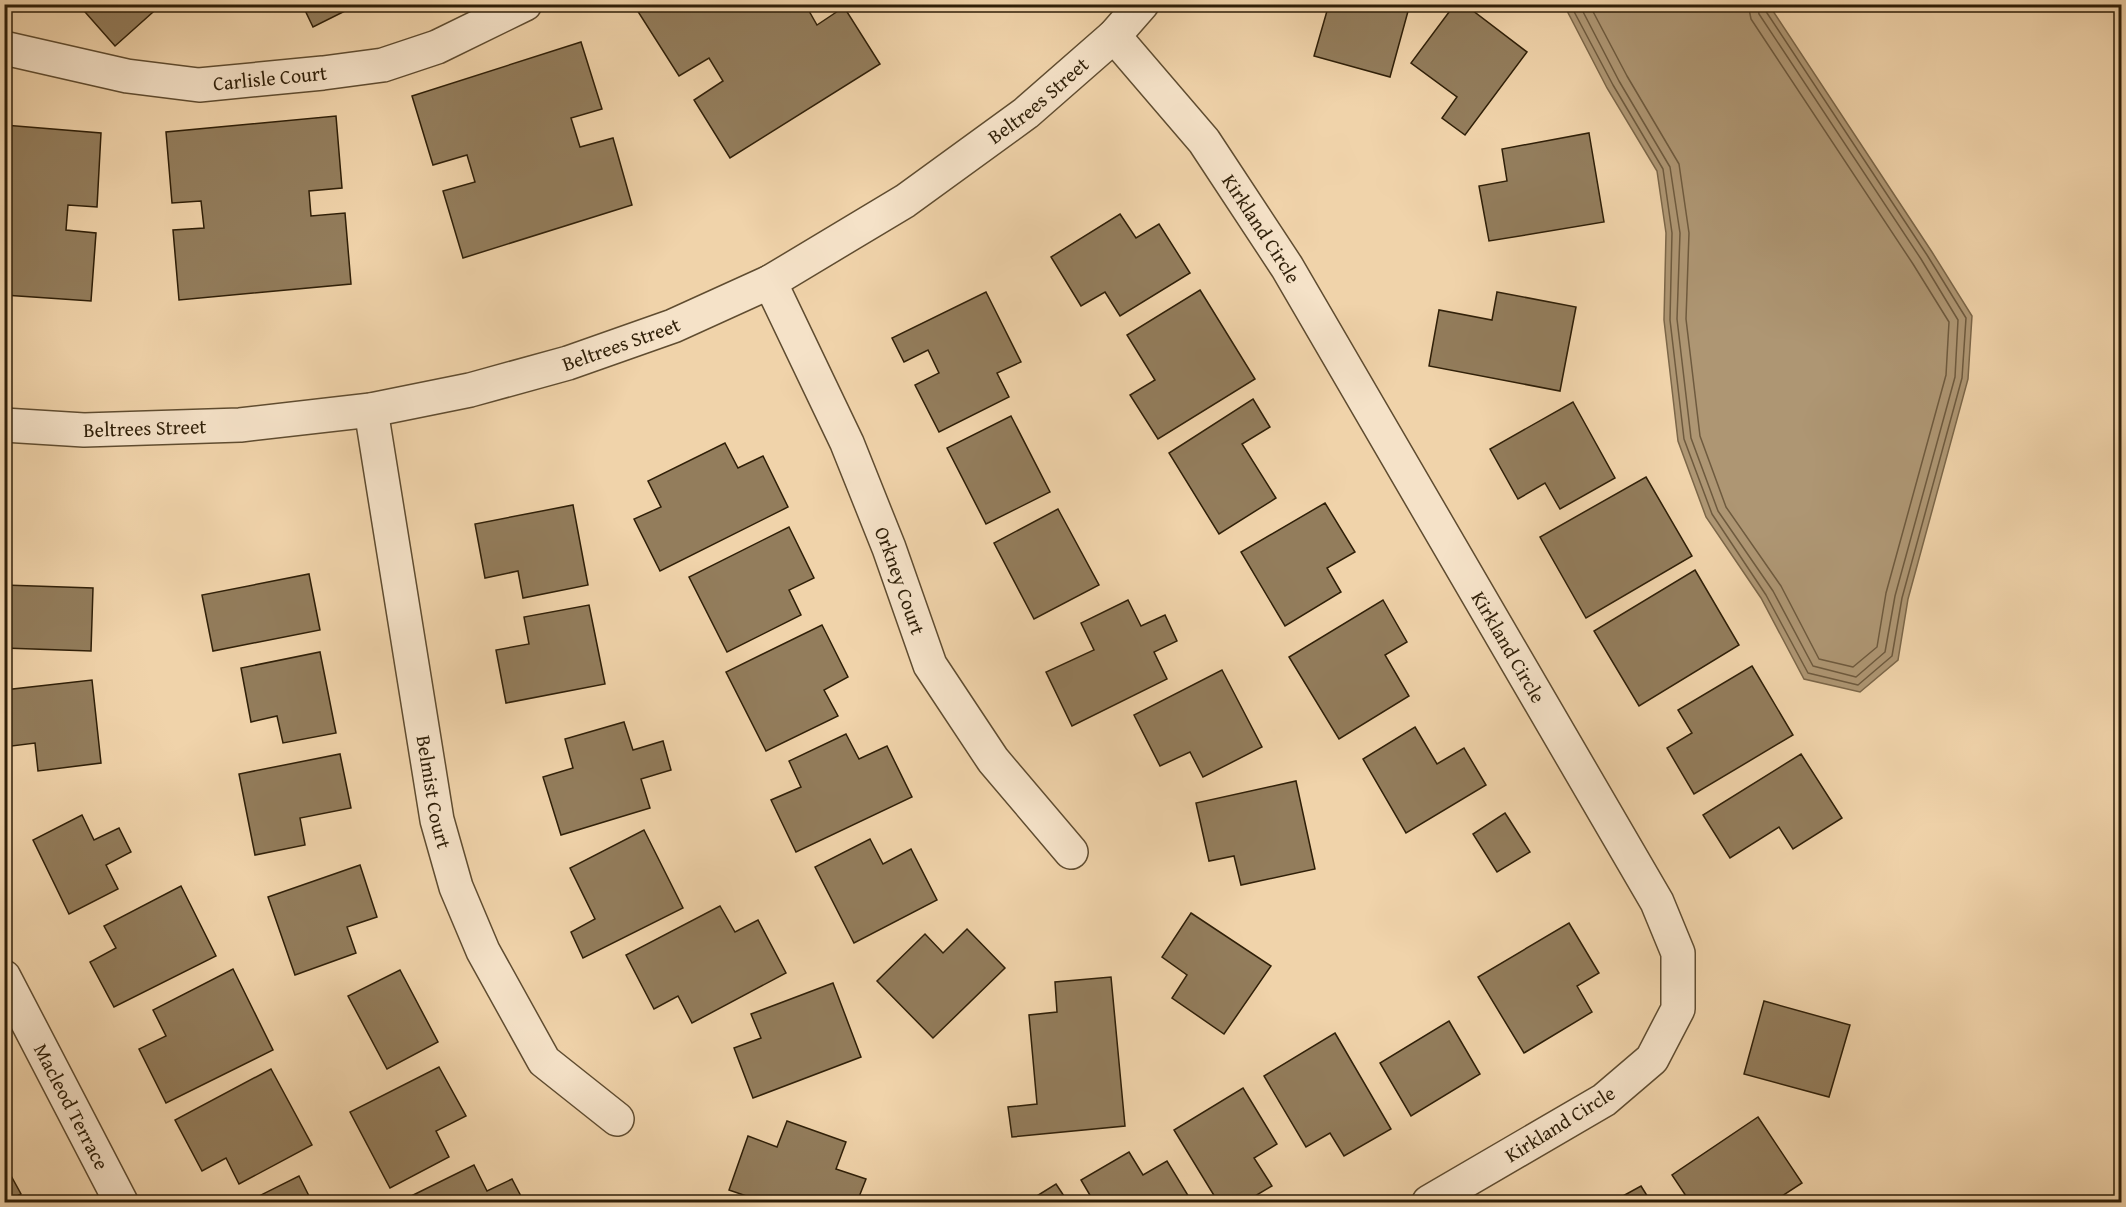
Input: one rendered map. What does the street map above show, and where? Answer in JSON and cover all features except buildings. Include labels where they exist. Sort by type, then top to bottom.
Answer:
[{"type":"street","name":"Carlisle Court","points":[[4,48],[128,76],[199,85],[383,65],[436,47],[525,4]]},
{"type":"street","name":"Beltrees Street","points":[[4,425],[84,430],[240,425],[371,410],[470,390],[568,363],[673,326],[770,282],[905,201],[1026,113],[1114,36],[1142,4]]},
{"type":"street","name":"Kirkland Circle","points":[[1114,36],[1204,141],[1287,267],[1657,902],[1678,953],[1678,1009],[1652,1059],[1604,1100],[1429,1203]]},
{"type":"street","name":"Orkney Court","points":[[770,282],[847,443],[889,548],[930,665],[993,760],[1071,852]]},
{"type":"street","name":"Belmist Court","points":[[371,410],[437,820],[456,887],[483,951],[544,1061],[617,1119]]},
{"type":"street","name":"Macleod Terrace","points":[[8,994],[121,1203]]},
{"type":"water","points":[[1564,5],[1769,5],[1972,316],[1968,379],[1908,599],[1898,660],[1860,692],[1804,679],[1761,598],[1706,517],[1678,441],[1664,320],[1666,233],[1657,171],[1607,88]]}]
